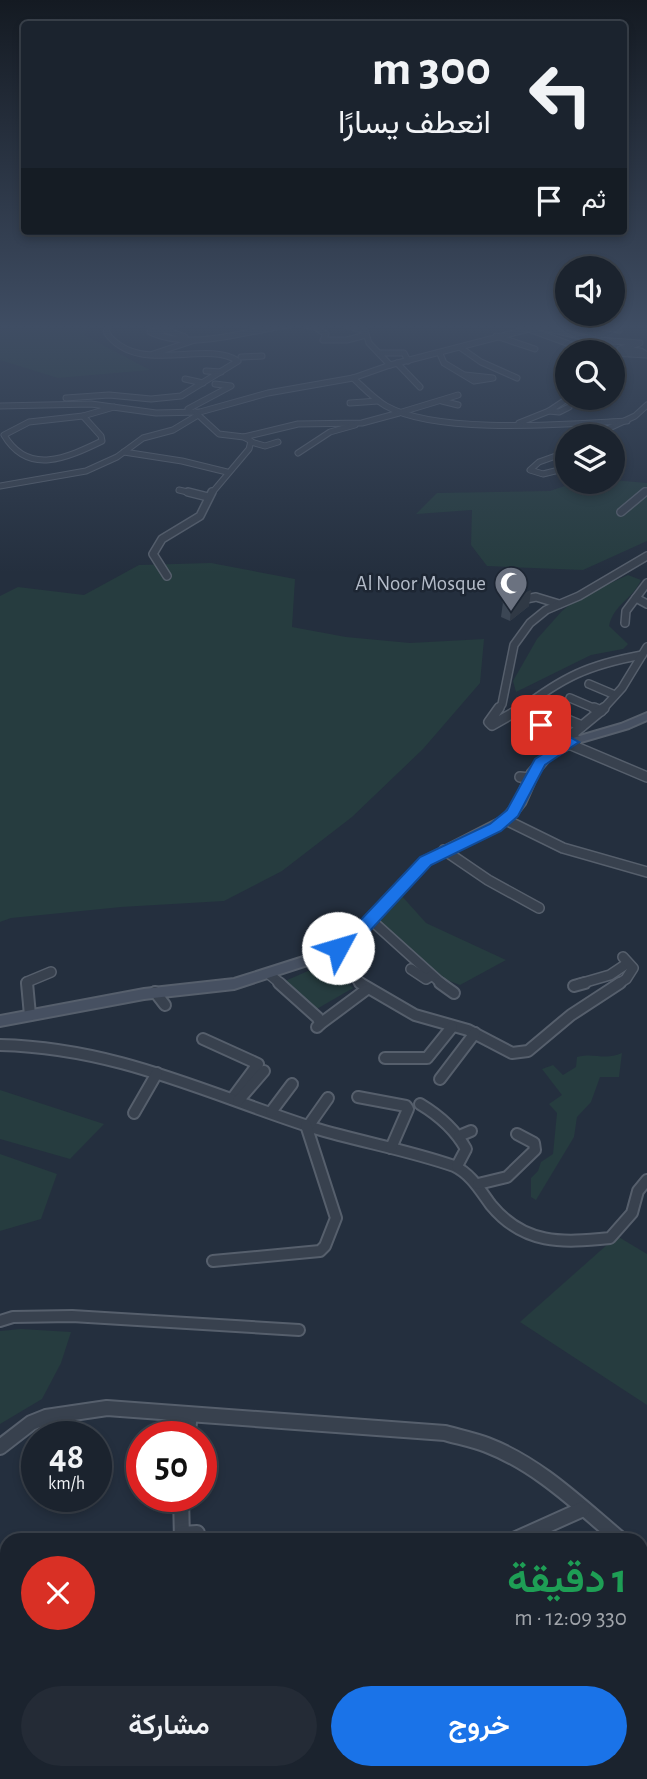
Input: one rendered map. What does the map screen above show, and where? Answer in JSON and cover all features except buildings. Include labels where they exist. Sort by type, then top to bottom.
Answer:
[{"type":"main road","points":[[0,1021],[155,992],[234,984],[328,953],[351,940],[419,866],[444,850],[506,820],[519,804],[525,778],[547,756],[573,742],[625,726],[647,716]]},
{"type":"street","points":[[110,407],[156,413],[197,413],[219,407]]},
{"type":"street","points":[[83,416],[101,436],[102,441],[46,462],[27,460],[19,456],[4,435],[19,426],[127,407]]},
{"type":"street","points":[[177,413],[192,407]]},
{"type":"street","points":[[389,407],[400,413],[438,422],[555,424]]},
{"type":"street","points":[[298,453],[322,437],[420,407]]},
{"type":"street","points":[[506,424],[555,407]]},
{"type":"street","points":[[611,424],[635,418],[645,407]]},
{"type":"street","points":[[549,411],[562,410]]},
{"type":"street","points":[[197,413],[219,434],[244,437],[304,423],[362,423]]},
{"type":"street","points":[[0,486],[77,474],[108,462],[143,438],[173,430],[197,413]]},
{"type":"street","points":[[275,417],[275,430]]},
{"type":"street","points":[[138,431],[143,438]]},
{"type":"street","points":[[244,437],[265,446],[278,442]]},
{"type":"street","points":[[313,437],[322,437]]},
{"type":"street","points":[[167,576],[156,561],[154,551],[162,539],[200,516],[208,497],[249,449],[251,442]]},
{"type":"street","points":[[124,452],[182,461],[227,472]]},
{"type":"street","points":[[62,456],[71,460]]},
{"type":"street","points":[[555,456],[539,462],[530,470],[547,474],[555,472]]},
{"type":"street","points":[[179,490],[208,497]]},
{"type":"street","points":[[621,512],[647,491]]},
{"type":"street","points":[[643,656],[600,664],[562,679],[532,698],[501,724],[492,725],[489,722],[502,704],[514,645],[530,623],[647,556]]},
{"type":"street","points":[[625,623],[626,611],[647,583]]},
{"type":"street","points":[[515,606],[524,598],[536,597],[559,604]]},
{"type":"street","points":[[636,598],[647,604]]},
{"type":"street","points":[[573,742],[570,736],[601,711],[615,695],[647,647]]},
{"type":"street","points":[[589,684],[615,695]]},
{"type":"street","points":[[570,698],[601,711]]},
{"type":"street","points":[[536,707],[582,726]]},
{"type":"street","points":[[555,714],[540,727],[647,777]]},
{"type":"street","points":[[506,820],[563,848],[647,872]]},
{"type":"street","points":[[444,850],[479,875],[539,908]]},
{"type":"street","points":[[371,920],[431,976],[454,993]]},
{"type":"street","points":[[328,953],[367,989],[424,1020],[475,1033],[512,1053],[528,1051],[570,1015],[626,979],[633,968],[626,960],[610,975],[574,986]]},
{"type":"street","points":[[411,969],[426,979],[431,976]]},
{"type":"street","points":[[30,1015],[27,982],[51,972]]},
{"type":"street","points":[[269,974],[318,1018],[318,1026],[367,989]]},
{"type":"street","points":[[155,992],[164,1004]]},
{"type":"street","points":[[385,1058],[427,1058],[453,1027]]},
{"type":"street","points":[[440,1079],[475,1033]]},
{"type":"street","points":[[203,1039],[258,1064],[235,1100]]},
{"type":"street","points":[[0,1045],[62,1048],[157,1073],[308,1125],[457,1166],[478,1184],[494,1208],[521,1232],[556,1239],[610,1238],[632,1213],[638,1191],[647,1180]]},
{"type":"street","points":[[235,1100],[264,1071]]},
{"type":"street","points":[[134,1113],[157,1073]]},
{"type":"street","points":[[271,1112],[292,1084]]},
{"type":"street","points":[[358,1097],[406,1106],[408,1109],[391,1148]]},
{"type":"street","points":[[308,1125],[328,1098]]},
{"type":"street","points":[[420,1104],[443,1117],[459,1136],[466,1149],[457,1166]]},
{"type":"street","points":[[213,1261],[320,1251],[325,1246],[336,1218],[308,1125]]},
{"type":"street","points":[[459,1136],[471,1131]]},
{"type":"street","points":[[478,1184],[507,1177],[535,1150],[534,1143],[517,1134]]},
{"type":"street","points":[[0,1321],[13,1317],[72,1316],[299,1330]]},
{"type":"street","points":[[0,1447],[31,1423],[63,1413],[107,1408],[445,1433],[488,1446],[522,1464],[612,1533]]},
{"type":"street","points":[[189,1421],[190,1415]]},
{"type":"street","points":[[530,1533],[583,1509]]},
{"type":"street","points":[[181,1512],[182,1533]]},
{"type":"green space","points":[[625,481],[647,483],[647,541],[583,570],[487,566],[471,545],[472,510],[416,514],[437,493],[555,489],[555,494],[625,494]]},
{"type":"green space","points":[[211,563],[295,579],[292,627],[346,637],[410,643],[484,639],[480,683],[423,749],[352,817],[282,871],[224,901],[121,907],[11,918],[0,922],[0,596],[18,587],[84,595],[139,565]]},
{"type":"green space","points":[[628,575],[641,580],[615,612],[609,626],[628,644],[623,649],[591,655],[516,692],[513,681],[537,639],[562,611],[578,598]]},
{"type":"green space","points":[[400,894],[426,923],[506,960],[460,985],[444,979],[379,922]]},
{"type":"green space","points":[[324,964],[353,988],[315,1010],[285,981]]},
{"type":"green space","points":[[622,1053],[619,1077],[600,1077],[591,1102],[577,1117],[574,1137],[536,1200],[531,1197],[531,1178],[538,1171],[541,1162],[553,1154],[557,1113],[549,1104],[562,1095],[542,1069],[553,1065],[563,1075],[576,1067],[577,1057]]},
{"type":"green space","points":[[0,1090],[104,1124],[70,1159],[0,1139]]},
{"type":"green space","points":[[0,1154],[57,1174],[41,1219],[0,1231]]},
{"type":"green space","points":[[617,1236],[647,1254],[647,1405],[520,1322]]},
{"type":"green space","points":[[21,1329],[71,1332],[61,1363],[42,1399],[0,1424],[0,1331]]},
{"type":"place","name":"Al Noor Mosque","points":[[511,613]]},
{"type":"route","points":[[338,948],[361,930],[419,866],[444,850],[495,827],[513,813],[540,762],[572,742],[540,727],[541,725]]}]
